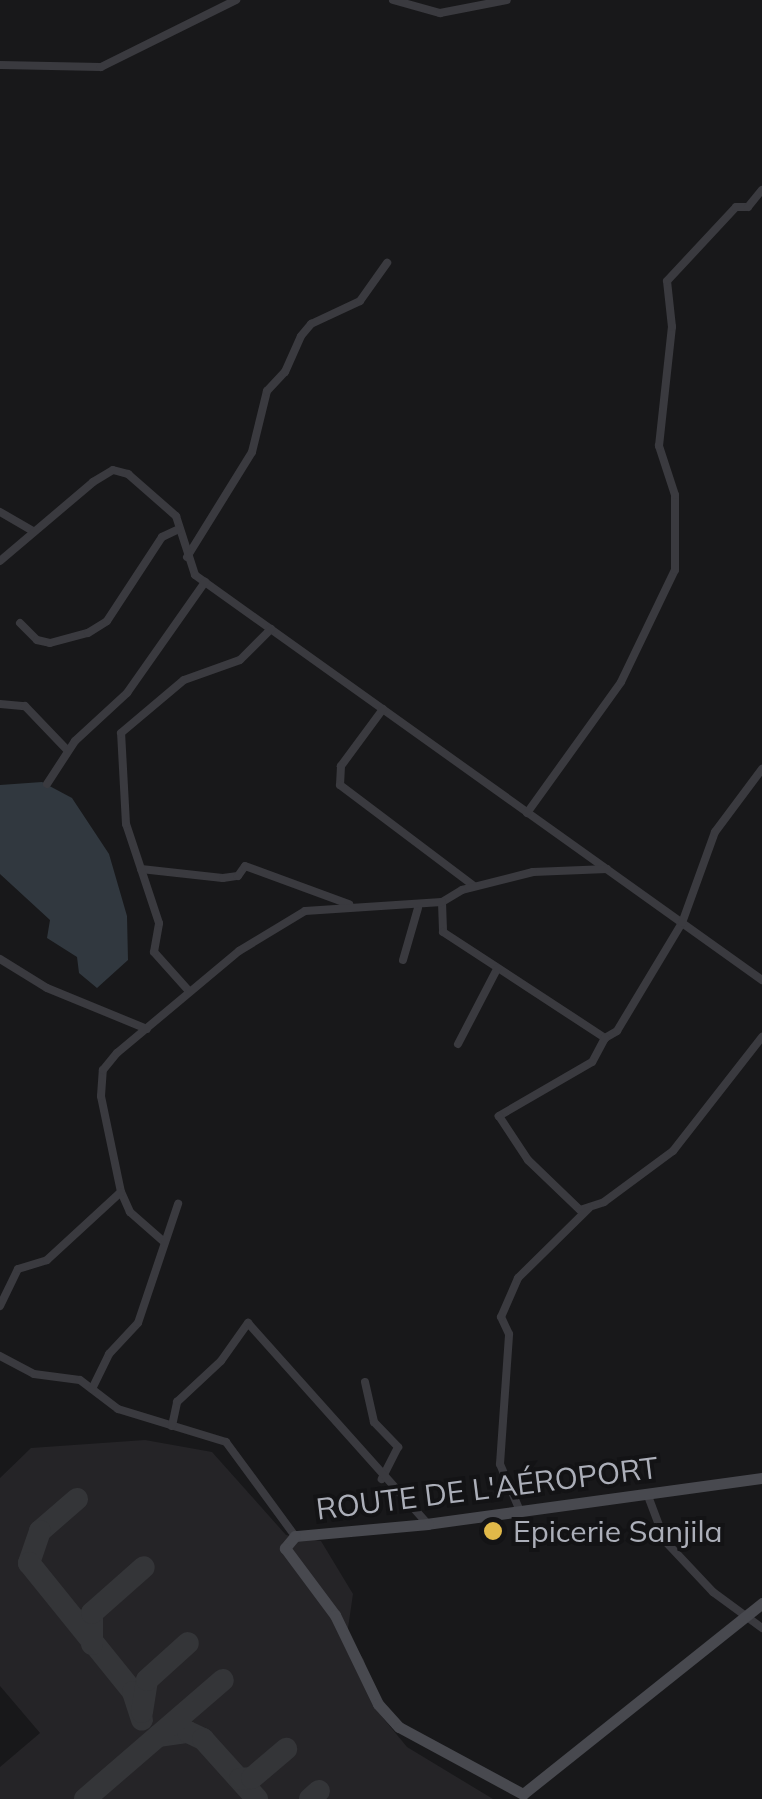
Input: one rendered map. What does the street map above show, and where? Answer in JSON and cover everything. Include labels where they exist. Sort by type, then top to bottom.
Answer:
[{"type":"main road","name":"ROUTE DE L'AÉROPORT","points":[[762,1478],[428,1524],[295,1536],[285,1548],[336,1615],[378,1704],[399,1727],[526,1793],[762,1603]]},
{"type":"street","points":[[0,65],[101,68],[236,0]]},
{"type":"street","points":[[393,0],[440,13],[507,0]]},
{"type":"street","points":[[527,813],[621,682],[675,570],[675,495],[658,446],[672,327],[668,282],[736,207],[748,207],[762,190]]},
{"type":"street","points":[[187,557],[244,468],[267,391],[285,372],[301,336],[311,324],[360,301],[387,263]]},
{"type":"street","points":[[0,561],[112,470],[168,504],[187,557],[205,582],[762,980]]},
{"type":"street","points":[[0,512],[34,532]]},
{"type":"street","points":[[20,623],[36,640],[50,643],[88,633],[106,622],[162,537],[180,529]]},
{"type":"street","points":[[47,784],[68,752],[127,692],[205,582]]},
{"type":"street","points":[[188,990],[154,952],[159,924],[126,824],[121,733],[184,680],[228,668],[271,629]]},
{"type":"street","points":[[0,704],[26,706],[68,752]]},
{"type":"street","points":[[383,709],[342,766],[340,785],[474,886]]},
{"type":"street","points":[[588,1208],[580,1210],[556,1191],[499,1116],[592,1062],[605,1038],[618,1031],[682,923],[715,832],[762,769]]},
{"type":"street","points":[[141,870],[222,878],[238,876],[245,866],[358,908]]},
{"type":"street","points":[[163,1241],[130,1212],[120,1192],[105,1126],[103,1070],[188,990],[305,910],[418,908],[442,902],[474,886],[532,872],[607,869]]},
{"type":"street","points":[[442,902],[443,932],[605,1038]]},
{"type":"street","points":[[403,960],[418,908]]},
{"type":"street","points":[[0,958],[47,988],[147,1029]]},
{"type":"street","points":[[458,1044],[497,969]]},
{"type":"street","points":[[520,1511],[500,1464],[509,1334],[501,1316],[518,1278],[588,1208],[673,1151],[762,1036]]},
{"type":"street","points":[[0,1306],[18,1269],[46,1260],[120,1192]]},
{"type":"street","points":[[92,1389],[108,1354],[138,1323],[178,1204]]},
{"type":"street","points":[[172,1426],[177,1402],[221,1361],[248,1323],[382,1479],[428,1524]]},
{"type":"street","points":[[0,1356],[92,1389],[118,1409],[226,1442],[295,1536]]},
{"type":"street","points":[[365,1382],[374,1422],[398,1447],[382,1479]]},
{"type":"street","points":[[648,1496],[665,1541],[745,1618],[762,1628]]},
{"type":"shaded area","points":[[42,782],[72,798],[109,854],[127,916],[128,960],[97,988],[79,973],[77,957],[47,938],[50,920],[0,874],[0,785]]},
{"type":"shaded area","points":[[145,1440],[212,1452],[286,1535],[321,1541],[353,1594],[347,1635],[364,1660],[374,1707],[407,1747],[493,1799],[0,1799],[0,1767],[40,1733],[0,1686],[0,1478],[31,1448]]},
{"type":"taxiway","points":[[77,1499],[40,1531],[29,1563],[133,1692],[142,1720]]},
{"type":"taxiway","points":[[92,1644],[92,1613],[144,1567]]},
{"type":"taxiway","points":[[142,1712],[147,1680],[188,1643]]},
{"type":"taxiway","points":[[85,1799],[223,1680]]},
{"type":"taxiway","points":[[158,1736],[188,1732],[203,1739],[257,1799]]},
{"type":"taxiway","points":[[240,1779],[252,1778],[286,1749]]},
{"type":"taxiway","points":[[310,1799],[319,1791]]},
{"type":"place","name":"Epicerie Sanjila","points":[[493,1531]]}]
